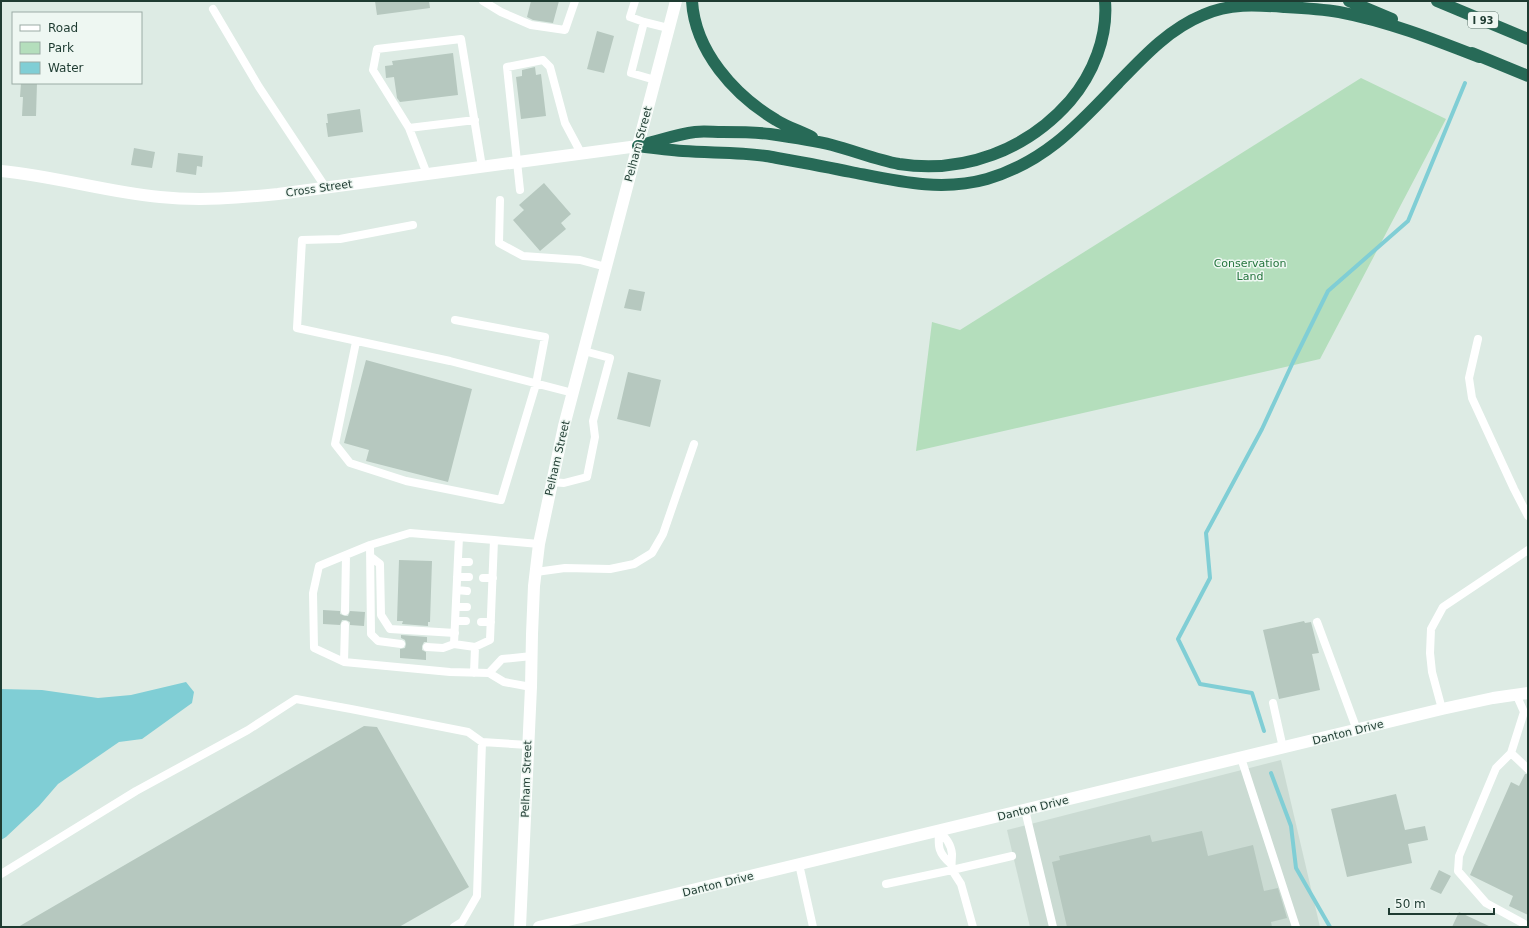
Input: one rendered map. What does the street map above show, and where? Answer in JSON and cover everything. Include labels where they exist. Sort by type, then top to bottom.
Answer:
[{"type":"highway","points":[[692,1],[695,19],[700,35],[719,68],[736,89],[776,120],[832,145]]},
{"type":"highway","points":[[638,146],[695,132],[770,134],[832,145],[898,163],[918,166],[937,166],[976,161],[995,155],[1041,129],[1060,112],[1073,96],[1094,63],[1104,27],[1105,1]]},
{"type":"highway","points":[[1349,1],[1479,57]]},
{"type":"highway","name":"I 93","points":[[1437,1],[1528,39]]},
{"type":"highway","points":[[638,146],[681,151],[763,156],[923,185],[957,185],[985,180],[1027,163],[1044,153],[1061,140],[1095,108],[1141,58],[1168,35],[1205,14],[1224,8],[1244,5],[1315,9],[1361,17],[1423,35],[1528,76]]},
{"type":"street","name":"Pelham Street","points":[[520,927],[532,634],[539,544],[551,482],[573,393],[655,80],[673,3]]},
{"type":"street","name":"Cross Street","points":[[1,171],[38,176],[140,195],[179,198],[238,198],[326,188],[638,146]]},
{"type":"street","name":"Danton Drive","points":[[539,927],[1442,709],[1522,693]]},
{"type":"lane","points":[[483,1],[501,12],[531,25],[565,30],[576,1]]},
{"type":"lane","points":[[635,1],[630,17],[668,28]]},
{"type":"lane","points":[[213,9],[260,87],[326,188]]},
{"type":"lane","points":[[644,22],[631,73],[655,80]]},
{"type":"lane","points":[[426,174],[409,128],[373,70],[377,50],[461,39],[482,167]]},
{"type":"lane","points":[[520,190],[507,67],[543,60],[550,68],[565,123],[582,153]]},
{"type":"lane","points":[[409,128],[475,120]]},
{"type":"lane","points":[[500,200],[499,242],[522,256],[580,260],[606,266]]},
{"type":"lane","points":[[413,225],[340,239],[302,240],[297,328],[356,342],[450,361],[573,393]]},
{"type":"lane","points":[[356,342],[335,444],[350,463],[406,481],[501,500],[536,384],[544,337],[455,320]]},
{"type":"lane","points":[[1478,339],[1469,378],[1472,398],[1528,516]]},
{"type":"lane","points":[[551,482],[564,484],[587,477],[595,437],[593,421],[610,358],[584,351]]},
{"type":"lane","points":[[536,572],[565,568],[610,569],[634,564],[652,553],[663,534],[694,444]]},
{"type":"lane","points":[[531,687],[504,682],[489,673],[450,672],[344,662],[314,648],[313,593],[318,566],[370,545],[410,533],[539,544]]},
{"type":"lane","points":[[454,644],[459,537]]},
{"type":"lane","points":[[427,647],[443,648],[454,644],[475,647],[490,640],[494,540]]},
{"type":"lane","points":[[370,545],[372,634],[378,641],[401,644]]},
{"type":"lane","points":[[1442,709],[1432,672],[1430,653],[1431,630],[1443,607],[1528,550]]},
{"type":"lane","points":[[345,611],[346,555]]},
{"type":"lane","points":[[371,558],[380,564],[381,615],[390,629],[455,633]]},
{"type":"lane","points":[[458,562],[469,562]]},
{"type":"lane","points":[[484,562],[493,562]]},
{"type":"lane","points":[[458,577],[469,577]]},
{"type":"lane","points":[[483,578],[493,578]]},
{"type":"lane","points":[[457,590],[467,591]]},
{"type":"lane","points":[[482,591],[492,592]]},
{"type":"lane","points":[[456,607],[467,607]]},
{"type":"lane","points":[[482,607],[491,607]]},
{"type":"lane","points":[[456,621],[466,621]]},
{"type":"lane","points":[[481,622],[491,622]]},
{"type":"lane","points":[[1317,622],[1357,730]]},
{"type":"lane","points":[[344,662],[345,625]]},
{"type":"lane","points":[[474,672],[475,647]]},
{"type":"lane","points":[[489,673],[502,659],[532,656]]},
{"type":"lane","points":[[1522,693],[1524,712],[1512,754],[1496,768],[1459,856],[1458,872],[1486,903],[1528,926]]},
{"type":"lane","points":[[1,874],[136,791],[248,730],[296,699],[468,732],[482,742],[528,745]]},
{"type":"lane","points":[[1273,703],[1283,748]]},
{"type":"lane","points":[[454,927],[462,922],[477,896],[482,742]]},
{"type":"lane","points":[[1512,754],[1528,769]]},
{"type":"lane","points":[[1241,758],[1296,927]]},
{"type":"lane","points":[[1025,810],[1053,927]]},
{"type":"lane","points":[[939,830],[949,842],[952,854],[951,867],[961,884],[973,927]]},
{"type":"lane","points":[[886,884],[951,867],[1012,856]]},
{"type":"lane","points":[[799,864],[813,927]]},
{"type":"shaded area","points":[[1281,760],[1320,927],[1030,927],[1007,830]]},
{"type":"green space","name":"Conservation Land","points":[[1361,78],[1446,119],[1320,359],[916,451],[932,322],[960,330]]},
{"type":"water","points":[[186,682],[194,692],[192,703],[142,739],[119,742],[58,784],[39,806],[1,840],[1,689],[42,690],[98,698],[131,695]]},
{"type":"building","points":[[375,1],[429,1],[430,8],[377,15]]},
{"type":"building","points":[[531,1],[559,1],[553,23],[533,20],[527,17]]},
{"type":"building","points":[[597,31],[614,36],[604,73],[587,69]]},
{"type":"building","points":[[453,53],[458,95],[400,102],[397,98],[394,77],[386,78],[385,66],[393,65],[392,61]]},
{"type":"building","points":[[535,67],[536,75],[541,74],[546,116],[521,119],[516,77],[522,76],[522,70]]},
{"type":"building","points":[[21,84],[37,84],[36,116],[22,116],[23,97],[20,97]]},
{"type":"building","points":[[360,109],[363,132],[328,137],[326,123],[328,123],[327,114]]},
{"type":"building","points":[[134,148],[155,152],[152,168],[131,165]]},
{"type":"building","points":[[178,153],[203,156],[202,167],[197,166],[196,175],[176,172]]},
{"type":"building","points":[[544,183],[571,214],[561,223],[566,229],[540,251],[513,220],[524,210],[519,205]]},
{"type":"building","points":[[629,289],[645,292],[641,311],[624,308]]},
{"type":"building","points":[[366,360],[472,389],[448,482],[366,461],[369,450],[344,443]]},
{"type":"building","points":[[628,372],[661,380],[650,427],[617,419]]},
{"type":"building","points":[[399,560],[432,561],[430,622],[428,622],[428,626],[402,624],[403,621],[397,621]]},
{"type":"building","points":[[323,610],[340,611],[340,614],[345,616],[348,616],[350,611],[365,612],[364,626],[350,625],[350,622],[346,620],[342,620],[340,625],[323,624]]},
{"type":"building","points":[[1304,621],[1305,623],[1311,622],[1319,653],[1312,654],[1320,690],[1279,699],[1263,630]]},
{"type":"building","points":[[401,635],[427,637],[427,642],[424,642],[422,646],[422,650],[426,652],[426,660],[400,658],[400,649],[405,648],[406,644],[405,640],[401,638]]},
{"type":"building","points":[[364,726],[377,727],[469,887],[399,927],[18,927]]},
{"type":"building","points":[[1525,774],[1528,774],[1528,915],[1509,906],[1513,896],[1470,875],[1511,782],[1519,786]]},
{"type":"building","points":[[1396,794],[1405,830],[1425,826],[1428,840],[1408,844],[1412,863],[1347,877],[1331,809]]},
{"type":"building","points":[[1202,831],[1208,856],[1253,845],[1264,891],[1278,888],[1287,918],[1271,922],[1272,927],[1067,927],[1052,862],[1060,860],[1059,856],[1150,835],[1152,842]]},
{"type":"building","points":[[1439,870],[1451,876],[1441,894],[1430,889]]},
{"type":"building","points":[[1459,912],[1491,927],[1452,927]]},
{"type":"waterway","points":[[1264,731],[1252,693],[1200,684],[1178,639],[1210,578],[1206,533],[1262,429],[1328,291],[1408,221],[1465,83]]},
{"type":"waterway","points":[[1271,773],[1291,826],[1296,868],[1330,927]]}]
